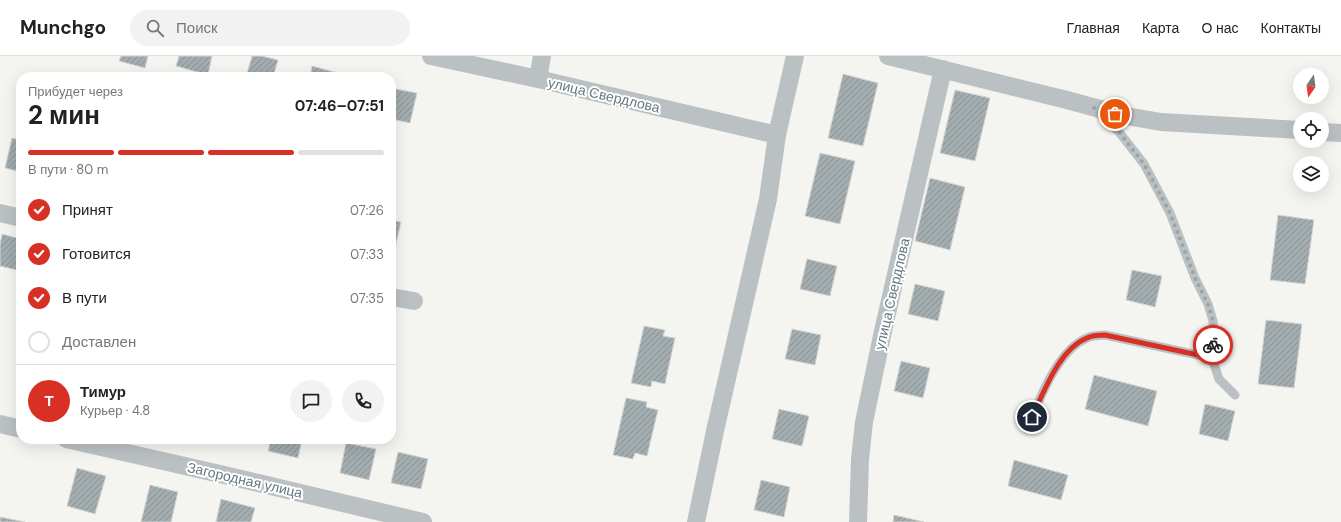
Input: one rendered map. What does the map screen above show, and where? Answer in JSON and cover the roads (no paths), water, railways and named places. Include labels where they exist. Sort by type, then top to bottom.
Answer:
[{"type":"street","name":"улица Свердлова","points":[[431,56],[538,79],[777,135]]},
{"type":"street","points":[[538,79],[542,56]]},
{"type":"street","points":[[696,522],[715,431],[768,199],[777,135],[795,56]]},
{"type":"street","points":[[888,56],[1126,116],[1161,122],[1293,130]]},
{"type":"street","name":"улица Свердлова","points":[[858,522],[860,459],[864,422],[883,331],[943,70]]},
{"type":"street","points":[[1329,132],[1341,133]]},
{"type":"street","points":[[0,213],[16,217]]},
{"type":"street","points":[[396,297],[414,301]]},
{"type":"street","points":[[0,424],[16,428]]},
{"type":"street","name":"Загородная улица","points":[[88,444],[422,522]]},
{"type":"lane","points":[[1094,108],[1119,132],[1144,164],[1170,213],[1195,278],[1208,304],[1213,321],[1214,339],[1212,358],[1219,379],[1235,395]]},
{"type":"lane","points":[[1026,429],[1054,370],[1072,347],[1087,337],[1105,335],[1212,358]]}]
